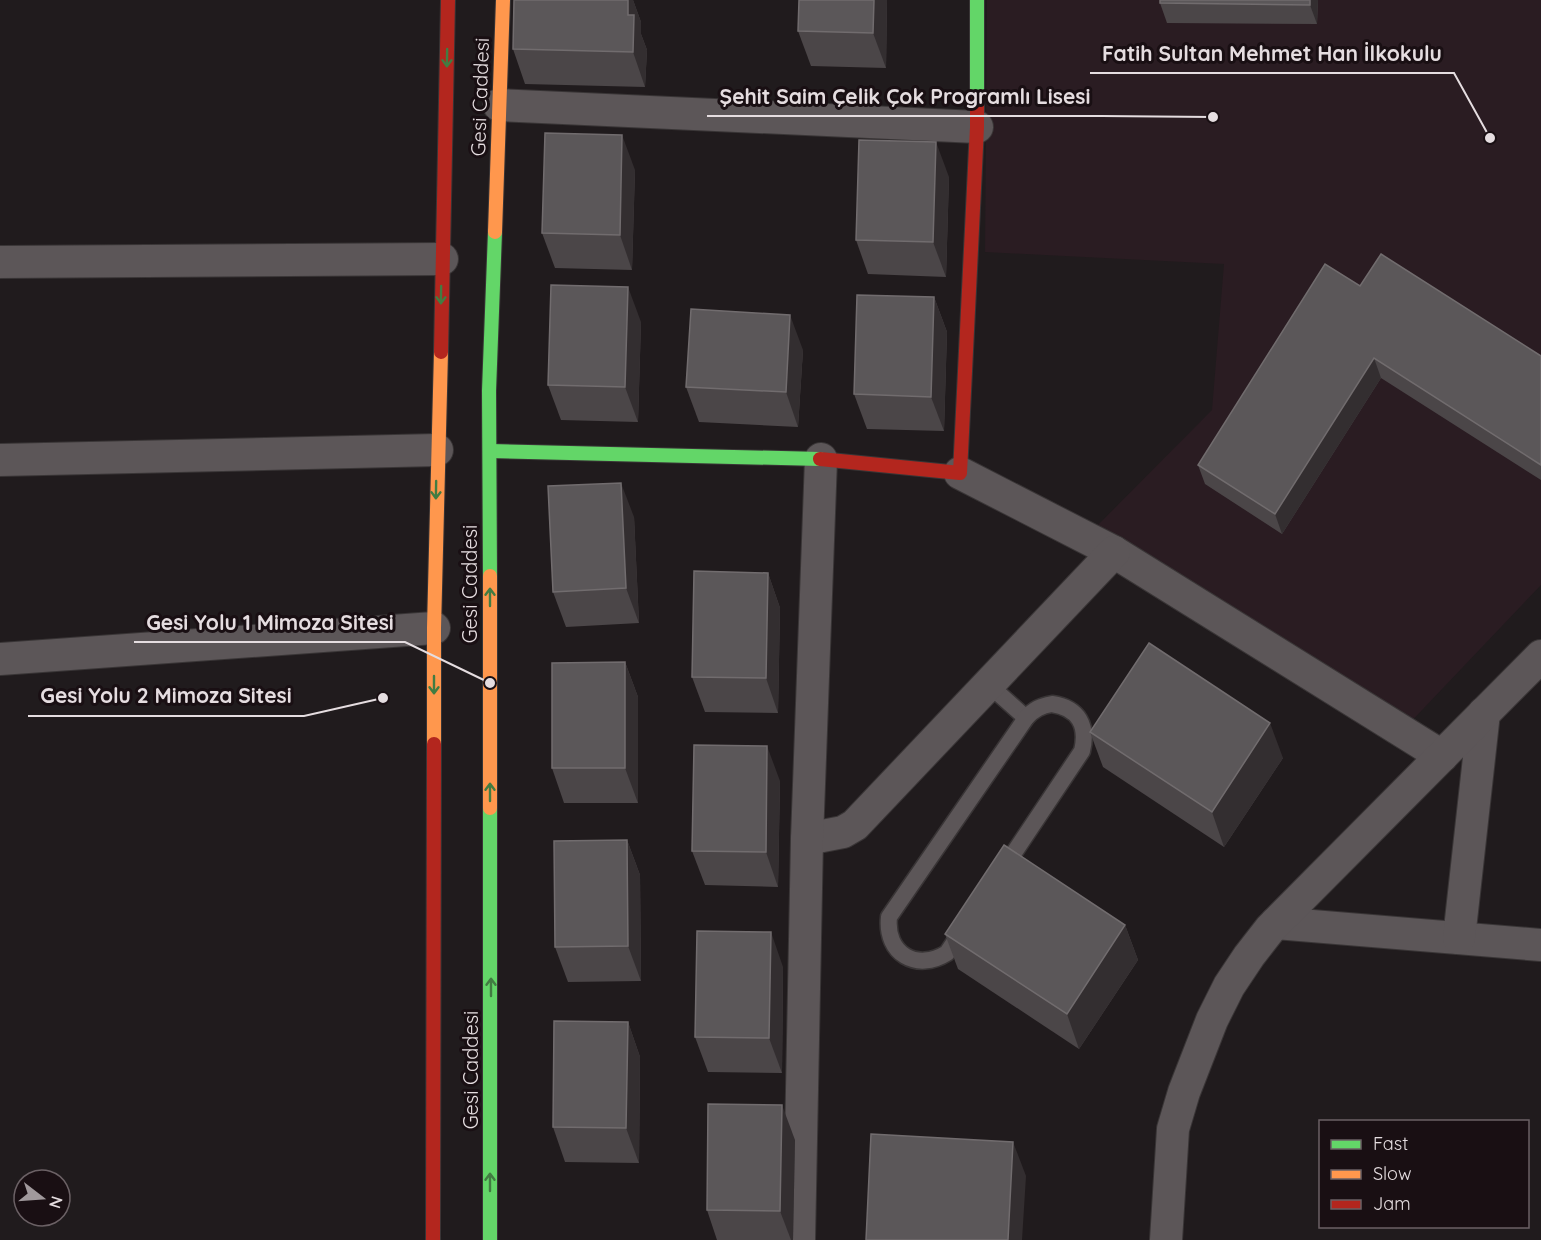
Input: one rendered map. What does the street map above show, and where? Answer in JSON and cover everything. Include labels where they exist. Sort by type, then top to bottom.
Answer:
[{"type":"main road","name":"Gesi Caddesi","points":[[433,1240],[434,628],[447,0]]},
{"type":"main road","name":"Gesi Caddesi","points":[[490,1240],[490,379],[503,0]]},
{"type":"main road","points":[[490,451],[821,459],[960,473],[977,127],[977,0]]},
{"type":"street","points":[[500,105],[977,127]]},
{"type":"street","points":[[0,262],[442,259]]},
{"type":"street","points":[[0,460],[437,450]]},
{"type":"street","points":[[799,1240],[807,839],[821,459]]},
{"type":"street","points":[[960,473],[1114,552],[1442,756]]},
{"type":"street","points":[[807,839],[843,832],[855,825],[1114,552]]},
{"type":"street","points":[[0,659],[434,628]]},
{"type":"street","points":[[1166,1240],[1173,1129],[1197,1055],[1229,987],[1249,956],[1276,923],[1541,656]]},
{"type":"street","points":[[1459,938],[1484,713]]},
{"type":"street","points":[[1276,923],[1541,945]]},
{"type":"lane","points":[[988,684],[1026,718]]},
{"type":"lane","points":[[1062,705],[1079,718],[1084,729],[1085,740],[1082,751],[947,953],[928,961],[908,958],[898,951],[891,941],[888,929],[889,917],[1026,718],[1032,710],[1042,706],[1062,705]]},
{"type":"shaded area","points":[[987,0],[1541,0],[1541,585],[1404,729],[1093,530],[1212,410],[1224,264],[985,252]]},
{"type":"building","points":[[514,0],[628,0],[628,15],[634,15],[633,52],[513,49]]},
{"type":"building","points":[[799,0],[874,0],[873,33],[798,31]]},
{"type":"building","points":[[1160,0],[1310,0],[1310,5],[1160,3]]},
{"type":"building","points":[[545,133],[622,135],[620,235],[542,233]]},
{"type":"building","points":[[859,140],[936,142],[933,242],[856,240]]},
{"type":"building","points":[[1381,254],[1541,356],[1541,465],[1374,358],[1275,514],[1198,465],[1325,264],[1360,286]]},
{"type":"building","points":[[551,285],[628,287],[625,387],[548,385]]},
{"type":"building","points":[[857,295],[934,297],[931,397],[854,394]]},
{"type":"building","points":[[691,309],[790,315],[786,392],[686,387]]},
{"type":"building","points":[[621,483],[626,588],[553,592],[548,486]]},
{"type":"building","points":[[694,571],[768,573],[766,678],[692,677]]},
{"type":"building","points":[[1149,643],[1270,723],[1212,812],[1090,732]]},
{"type":"building","points":[[625,662],[625,768],[552,768],[552,663]]},
{"type":"building","points":[[694,745],[767,746],[766,852],[692,851]]},
{"type":"building","points":[[627,840],[628,946],[555,947],[554,841]]},
{"type":"building","points":[[1004,845],[1125,925],[1067,1014],[945,934]]},
{"type":"building","points":[[697,931],[771,932],[769,1038],[695,1037]]},
{"type":"building","points":[[554,1021],[628,1022],[626,1128],[553,1127]]},
{"type":"building","points":[[708,1104],[782,1105],[780,1211],[707,1210]]},
{"type":"building","points":[[871,1134],[1013,1142],[1008,1240],[866,1240]]},
{"type":"traffic: fast","points":[[977,0],[977,98]]},
{"type":"traffic: fast","points":[[490,576],[489,391],[495,232]]},
{"type":"traffic: fast","points":[[490,451],[820,459]]},
{"type":"traffic: fast","points":[[490,808],[490,1240]]},
{"type":"traffic: slow","points":[[495,232],[503,0]]},
{"type":"traffic: slow","points":[[434,744],[434,628],[441,352]]},
{"type":"traffic: slow","points":[[490,576],[490,808]]},
{"type":"traffic: jam","points":[[441,352],[448,0]]},
{"type":"traffic: jam","points":[[820,459],[960,473],[977,98]]},
{"type":"traffic: jam","points":[[433,1240],[434,744]]},
{"type":"place","name":"Şehit Saim Çelik Çok Programlı Lisesi","points":[[1213,117]]},
{"type":"place","name":"Fatih Sultan Mehmet Han İlkokulu","points":[[1490,138]]},
{"type":"place","name":"Gesi Yolu 1 Mimoza Sitesi","points":[[490,683]]},
{"type":"place","name":"Gesi Yolu 2 Mimoza Sitesi","points":[[383,698]]}]
